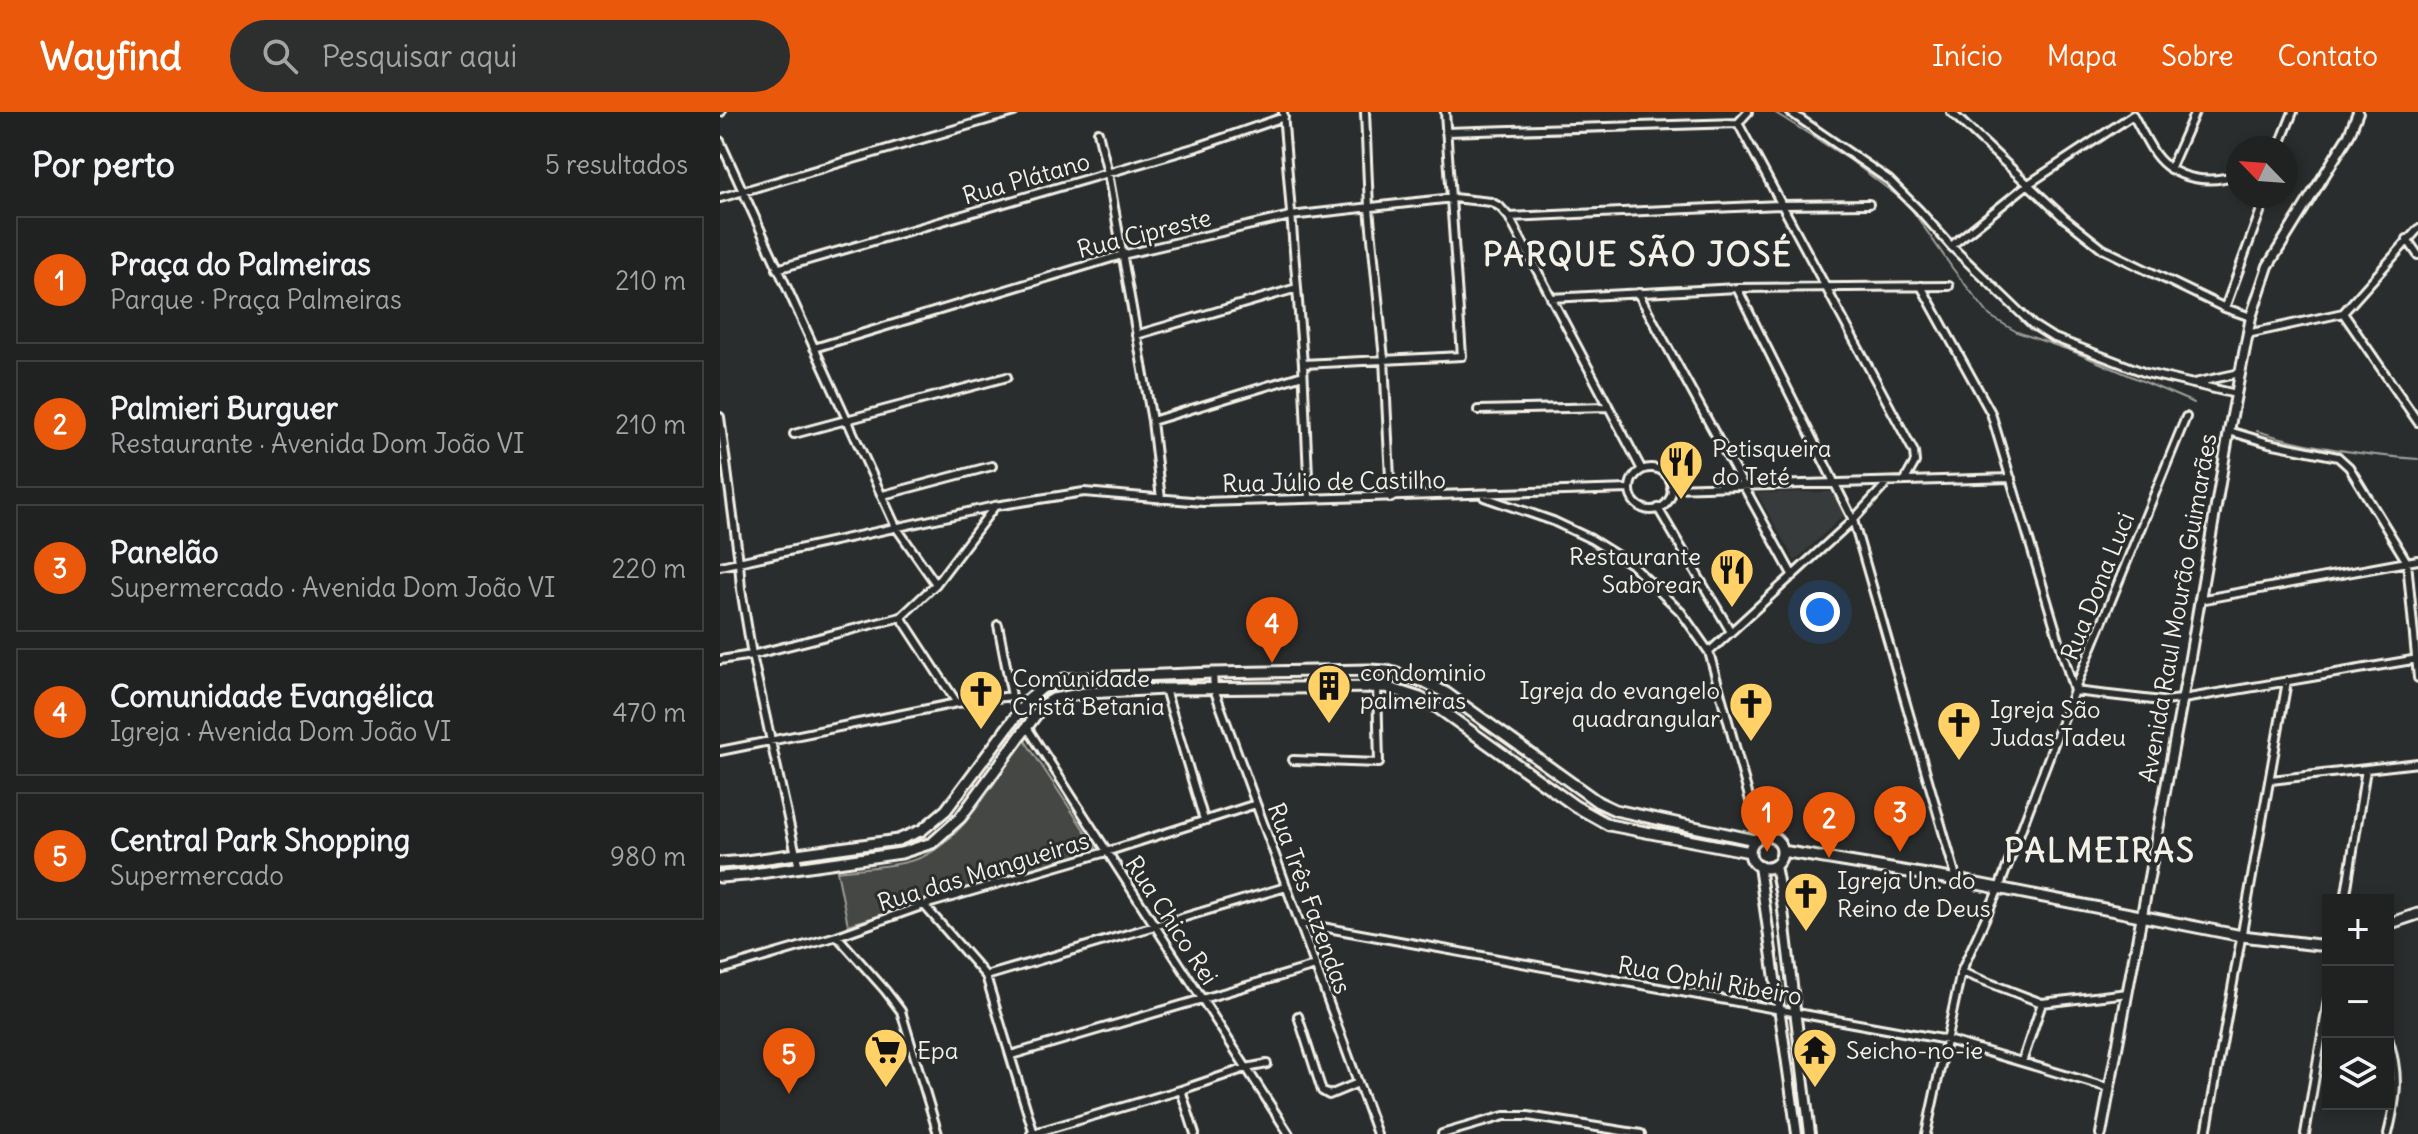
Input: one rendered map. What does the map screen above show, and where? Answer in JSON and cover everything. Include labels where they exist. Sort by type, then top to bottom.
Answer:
[{"type":"main road","points":[[720,863],[898,840],[922,830],[946,810],[1028,700],[1042,688],[1064,679],[1213,673],[1369,670],[1387,671],[1425,682],[1446,693],[1583,793],[1615,810],[1758,839],[1768,836],[1775,838],[1782,851],[1775,866],[1759,866],[1752,859],[1750,852],[1758,839]]},
{"type":"main road","points":[[1369,670],[1373,686]]},
{"type":"main road","points":[[720,877],[901,853],[932,843],[960,818],[1043,705],[1068,695],[1165,689],[1373,686],[1401,692],[1438,708],[1575,806],[1609,825],[1750,852]]},
{"type":"main road","points":[[1782,851],[1957,880],[2242,936],[2322,944]]},
{"type":"main road","points":[[2394,922],[2418,914]]},
{"type":"street","points":[[720,198],[1014,112]]},
{"type":"street","points":[[1365,112],[1369,208],[1384,359],[1391,498]]},
{"type":"street","points":[[1303,364],[1462,356],[1445,112]]},
{"type":"street","points":[[1790,112],[1889,180],[1951,246],[2033,325],[2052,337],[2146,373],[2236,394]]},
{"type":"street","points":[[1951,112],[2027,185],[2103,249],[2225,308],[2251,317]]},
{"type":"street","points":[[2170,169],[2195,112]]},
{"type":"street","points":[[2283,136],[2293,112]]},
{"type":"street","name":"Avenida Raul Mourão Guimarães","points":[[2101,1134],[2251,317],[2268,266],[2349,135],[2358,112]]},
{"type":"street","points":[[1446,132],[1738,123],[1746,114]]},
{"type":"street","points":[[1951,246],[2027,185],[2132,114],[2156,156],[2170,169],[2194,179],[2226,178]]},
{"type":"street","points":[[1283,115],[1303,364],[1309,498]]},
{"type":"street","name":"Rua Plátano","points":[[777,269],[1197,147],[1283,115]]},
{"type":"street","points":[[1738,123],[1914,452],[1915,462],[1905,480]]},
{"type":"street","points":[[1098,132],[1152,421],[1161,499]]},
{"type":"street","points":[[720,141],[896,527],[936,584]]},
{"type":"street","name":"Rua Cipreste","points":[[814,348],[1122,255],[1290,216],[1453,198],[1491,202],[1509,217]]},
{"type":"street","points":[[1642,470],[1509,217],[1869,204]]},
{"type":"street","points":[[2225,308],[2262,208]]},
{"type":"street","points":[[2247,334],[2343,313],[2418,229]]},
{"type":"street","points":[[2407,239],[2418,255]]},
{"type":"street","points":[[1921,286],[1991,413],[2074,691],[2162,701],[2417,659]]},
{"type":"street","points":[[1551,298],[1737,288],[1949,286]]},
{"type":"street","points":[[1136,335],[1297,288]]},
{"type":"street","points":[[1737,288],[1853,520],[1957,880]]},
{"type":"street","points":[[1638,293],[1793,576]]},
{"type":"street","points":[[2343,313],[2418,422]]},
{"type":"street","points":[[2190,384],[2240,373]]},
{"type":"street","points":[[1152,421],[1303,375]]},
{"type":"street","points":[[794,434],[1007,377]]},
{"type":"street","points":[[1478,410],[1607,407]]},
{"type":"street","points":[[720,417],[752,655],[799,868]]},
{"type":"street","name":"Rua Dona Luci","points":[[1926,1134],[1961,972],[1999,888],[2074,691],[2186,417]]},
{"type":"street","points":[[2229,431],[2338,457],[2349,467],[2407,562],[2418,678]]},
{"type":"street","points":[[883,495],[992,466]]},
{"type":"street","points":[[1648,468],[1667,475],[1671,488],[1665,503],[1650,510],[1636,504],[1630,489],[1633,478],[1648,468]]},
{"type":"street","points":[[1671,488],[2011,478]]},
{"type":"street","points":[[1709,652],[1853,520],[1888,482]]},
{"type":"street","points":[[1478,495],[1630,489]]},
{"type":"street","name":"Rua Júlio de Castilho","points":[[720,566],[995,506],[1084,492],[1203,502],[1478,495],[1553,521],[1591,539],[1631,564],[1681,612],[1709,652],[1758,839]]},
{"type":"street","points":[[720,660],[752,655],[901,617],[936,584],[995,506]]},
{"type":"street","points":[[1658,508],[1731,632]]},
{"type":"street","points":[[2199,600],[2418,560]]},
{"type":"street","points":[[901,617],[957,703]]},
{"type":"street","points":[[998,625],[1018,713]]},
{"type":"street","name":"Rua Três Fazendas","points":[[1213,673],[1214,689],[1377,1134]]},
{"type":"street","points":[[2206,1134],[2287,681]]},
{"type":"street","points":[[1293,760],[1379,763],[1373,686]]},
{"type":"street","points":[[1165,689],[1204,820]]},
{"type":"street","points":[[720,751],[957,703],[1012,696]]},
{"type":"street","name":"Rua Chico Rei","points":[[1026,725],[1289,1134]]},
{"type":"street","points":[[2271,780],[2418,763]]},
{"type":"street","points":[[2346,894],[2366,769]]},
{"type":"street","name":"Rua das Mangueiras","points":[[720,970],[1256,804]]},
{"type":"street","points":[[1759,866],[1797,1134]]},
{"type":"street","points":[[1775,866],[1810,1134]]},
{"type":"street","points":[[986,976],[1286,887]]},
{"type":"street","points":[[924,905],[986,976],[1033,1134],[1267,1064]]},
{"type":"street","name":"Rua Ophil Ribeiro","points":[[1300,923],[1947,1040],[2109,1088]]},
{"type":"street","points":[[837,936],[901,1011],[938,1134]]},
{"type":"street","points":[[1011,1055],[1315,966]]},
{"type":"street","points":[[1961,972],[2042,1003],[2128,993]]},
{"type":"street","points":[[2022,1062],[2042,1003]]},
{"type":"street","points":[[1298,1016],[1322,1091],[1329,1095],[1358,1083]]},
{"type":"street","points":[[2305,1134],[2322,1035]]},
{"type":"street","points":[[2394,1056],[2397,1085],[2394,1101]]},
{"type":"street","points":[[1181,1090],[1195,1134]]},
{"type":"street","points":[[2388,1134],[2392,1110]]},
{"type":"street","points":[[1442,1134],[1504,1116],[1528,1116],[1641,1134]]},
{"type":"street","points":[[1472,1125],[1473,1134]]},
{"type":"shaded area","points":[[1831,492],[1844,512],[1843,516],[1795,561],[1757,493]]},
{"type":"shaded area","points":[[1024,739],[1098,851],[848,925],[837,871],[898,864],[933,851],[964,824]]},
{"type":"waterway","points":[[1774,112],[1850,160],[1908,204],[1990,316],[2017,332],[2072,351],[2194,403]]},
{"type":"waterway","points":[[2257,431],[2337,450],[2418,459]]},
{"type":"place","name":"Petisqueira do Teté","points":[[1681,501]]},
{"type":"place","name":"Restaurante Saborear","points":[[1732,609]]},
{"type":"place","name":"Comunidade Evangélica","points":[[1272,663]]},
{"type":"place","name":"condominio palmeiras","points":[[1329,725]]},
{"type":"place","name":"Comunidade Cristã Betania","points":[[981,731]]},
{"type":"place","name":"Igreja do evangelo quadrangular","points":[[1751,743]]},
{"type":"place","name":"Igreja São Judas Tadeu","points":[[1959,762]]},
{"type":"place","name":"Praça do Palmeiras","points":[[1767,852]]},
{"type":"place","name":"Panelão","points":[[1900,852]]},
{"type":"place","name":"Palmieri Burguer","points":[[1829,858]]},
{"type":"place","name":"Igreja Un. do Reino de Deus","points":[[1806,933]]},
{"type":"place","name":"Epa","points":[[886,1089]]},
{"type":"place","name":"Seicho-no-ie","points":[[1815,1089]]},
{"type":"place","name":"Central Park Shopping","points":[[789,1094]]},
{"type":"district","name":"PARQUE SÃO JOSÉ","points":[[1638,254]]},
{"type":"district","name":"PALMEIRAS","points":[[2100,850]]}]
